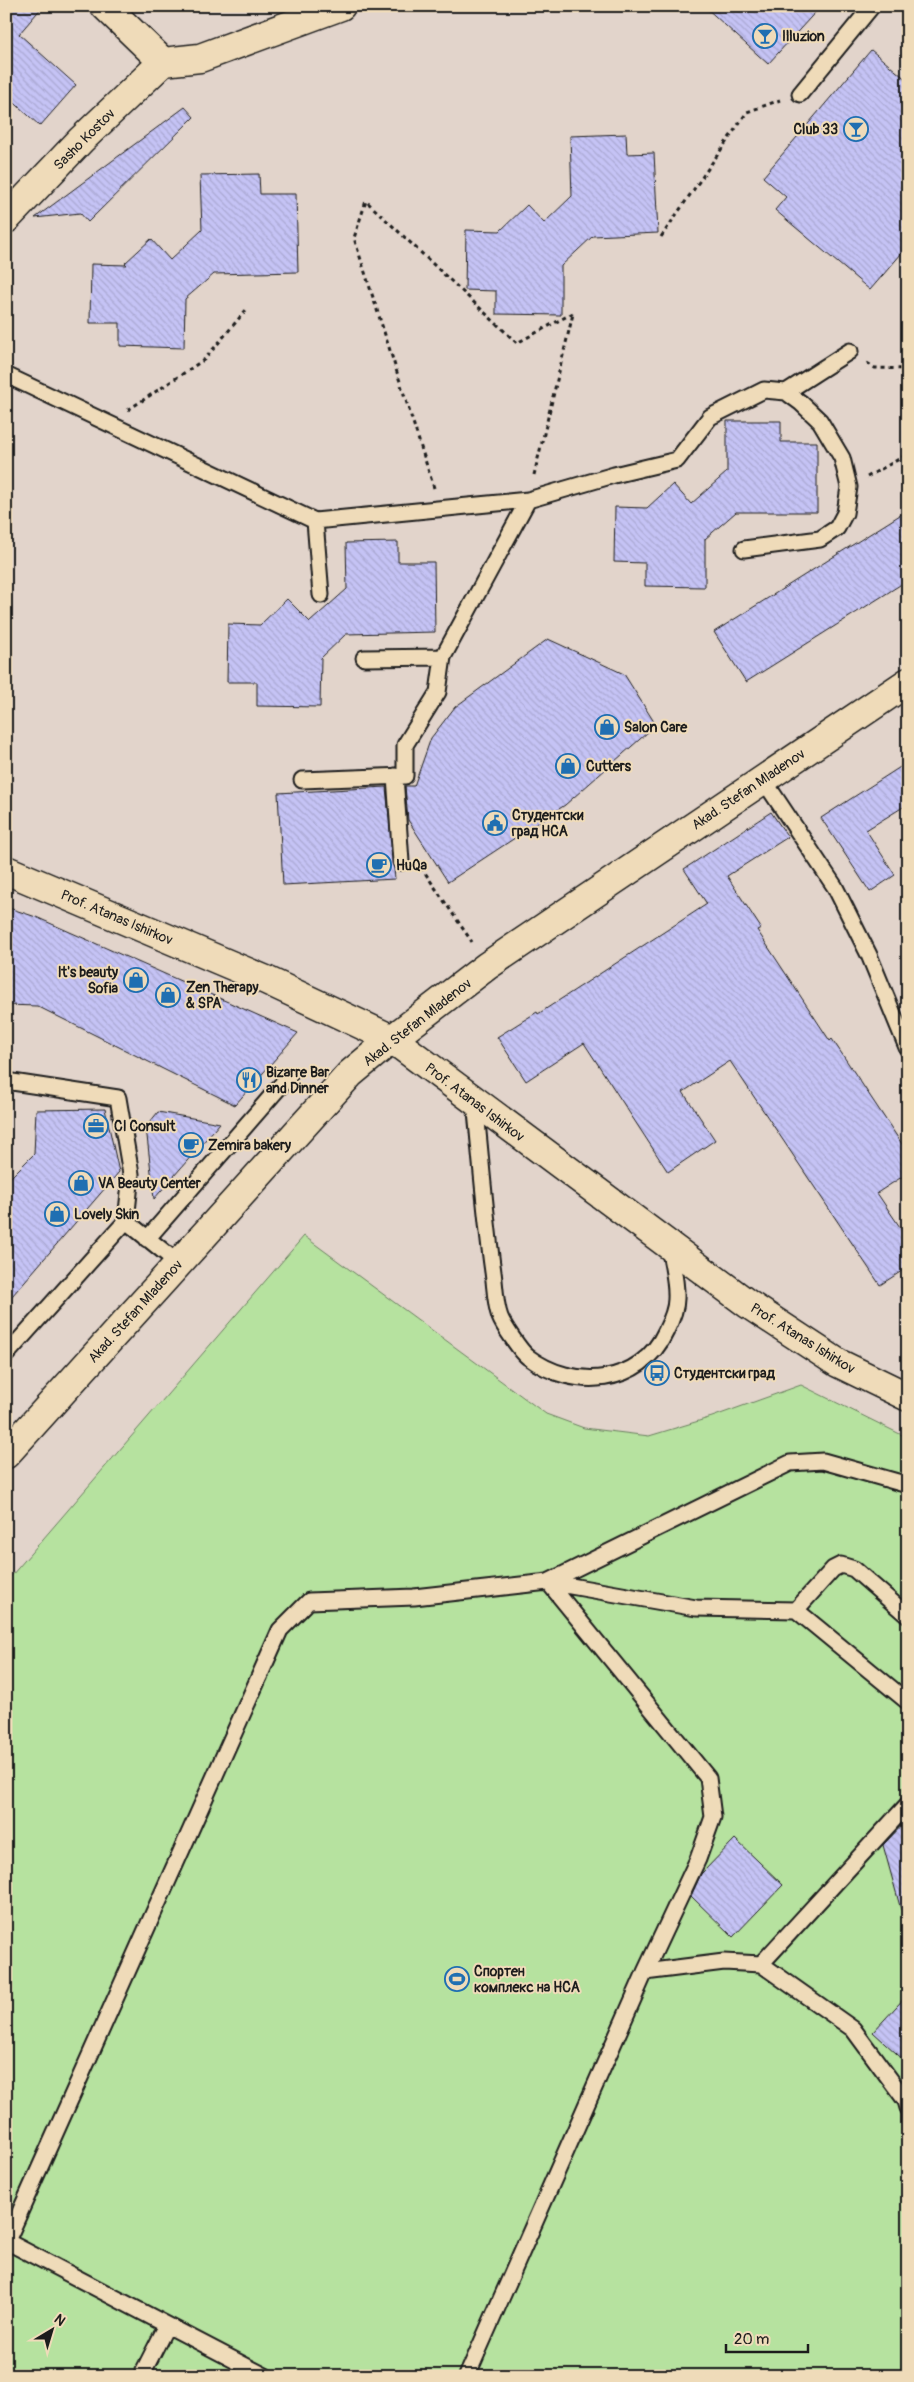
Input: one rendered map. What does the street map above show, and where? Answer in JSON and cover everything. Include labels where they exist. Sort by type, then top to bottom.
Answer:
[{"type":"street","points":[[105,6],[163,62],[200,58],[341,6]]},
{"type":"street","name":"Sasho Kostov","points":[[6,219],[81,140],[163,62]]},
{"type":"street","name":"Akad. Stefan Mladenov","points":[[6,1454],[350,1074],[392,1039],[488,966],[908,682]]},
{"type":"street","name":"Prof. Atanas Ishirkov","points":[[6,870],[266,980],[392,1039],[748,1304],[838,1363],[908,1397]]},
{"type":"lane","points":[[800,94],[872,6]]},
{"type":"lane","points":[[786,392],[850,351]]},
{"type":"lane","points":[[6,375],[314,521],[528,500],[614,475],[677,460],[710,418],[764,390],[786,392],[820,421],[842,458],[849,487],[845,513],[837,528],[820,539],[744,549]]},
{"type":"lane","points":[[302,780],[405,776],[404,745],[438,692],[443,656],[528,500]]},
{"type":"lane","points":[[314,521],[321,596]]},
{"type":"lane","points":[[364,658],[443,656]]},
{"type":"lane","points":[[395,776],[400,862]]},
{"type":"lane","points":[[764,779],[836,887],[869,955],[908,1050]]},
{"type":"lane","points":[[147,1239],[289,1076]]},
{"type":"lane","points":[[6,1082],[118,1098],[131,1174],[126,1221],[6,1354]]},
{"type":"lane","points":[[475,1102],[489,1240],[500,1316],[527,1356],[563,1375],[591,1380],[616,1376],[642,1363],[661,1343],[672,1320],[676,1300],[675,1279],[669,1246]]},
{"type":"lane","points":[[126,1221],[178,1263]]},
{"type":"lane","points":[[548,1582],[790,1463],[823,1460],[908,1485]]},
{"type":"lane","points":[[796,1610],[832,1569],[841,1565],[854,1570],[908,1616]]},
{"type":"lane","points":[[467,2376],[645,1972],[698,1859],[713,1816],[708,1778],[548,1582]]},
{"type":"lane","points":[[265,2376],[6,2241],[280,1630],[309,1601],[414,1597],[548,1582],[696,1608],[796,1610],[908,1702]]},
{"type":"lane","points":[[761,1964],[908,1804]]},
{"type":"lane","points":[[645,1972],[724,1962],[761,1964],[853,2029],[906,2101],[908,2108]]},
{"type":"lane","points":[[141,2376],[167,2325]]},
{"type":"path","points":[[660,237],[747,112],[800,94]]},
{"type":"path","points":[[441,510],[354,238],[366,201],[517,343],[573,313],[528,500]]},
{"type":"path","points":[[118,428],[129,408],[205,359],[246,310]]},
{"type":"path","points":[[850,351],[875,368],[908,369]]},
{"type":"path","points":[[849,487],[908,454]]},
{"type":"path","points":[[420,865],[488,966]]},
{"type":"green space","name":"Спортен комплекс на НСА","points":[[304,1236],[546,1414],[584,1428],[649,1436],[712,1417],[801,1385],[908,1438],[908,2376],[6,2376],[6,1582]]},
{"type":"building","points":[[6,6],[43,6],[19,34],[76,85],[40,126],[6,95]]},
{"type":"building","name":"Illuzion","points":[[704,6],[821,6],[768,64]]},
{"type":"building","name":"Club 33","points":[[871,50],[908,81],[908,246],[870,290],[775,210],[786,197],[763,177]]},
{"type":"building","points":[[185,107],[194,117],[88,222],[80,213],[35,218]]},
{"type":"building","points":[[626,134],[627,154],[654,153],[658,233],[593,236],[561,266],[561,315],[496,314],[496,291],[465,290],[466,230],[500,231],[527,205],[544,223],[572,196],[570,136]]},
{"type":"building","points":[[259,174],[260,194],[296,194],[298,272],[214,274],[185,299],[184,348],[120,346],[120,323],[90,323],[91,264],[127,265],[125,263],[151,239],[170,260],[202,230],[200,175]]},
{"type":"building","points":[[727,421],[781,421],[781,442],[817,442],[817,512],[736,512],[705,539],[705,587],[645,586],[645,563],[614,562],[615,507],[647,508],[673,484],[691,504],[727,472]]},
{"type":"building","points":[[908,510],[908,580],[746,682],[714,632]]},
{"type":"building","points":[[398,542],[398,562],[434,562],[435,632],[346,634],[321,658],[320,707],[257,706],[257,682],[227,682],[228,624],[260,625],[287,599],[310,622],[347,589],[346,543]]},
{"type":"building","points":[[548,639],[624,674],[656,725],[565,805],[448,882],[408,820],[405,786],[414,786],[431,738],[455,707]]},
{"type":"building","points":[[908,762],[908,804],[866,830],[895,875],[870,892],[821,818]]},
{"type":"building","points":[[386,787],[395,879],[283,885],[278,793]]},
{"type":"building","points":[[771,812],[788,837],[727,876],[761,928],[757,930],[830,1041],[832,1039],[908,1153],[908,1173],[877,1193],[908,1239],[908,1267],[880,1285],[730,1061],[683,1092],[715,1140],[668,1172],[584,1043],[526,1081],[497,1037],[537,1012],[538,1014],[707,904],[684,869]]},
{"type":"building","points":[[6,907],[36,917],[298,1033],[235,1105],[37,1006],[6,1005]]},
{"type":"building","points":[[105,1109],[119,1172],[6,1303],[6,1182],[34,1154],[36,1110]]},
{"type":"building","points":[[158,1112],[220,1123],[154,1199],[146,1127]]},
{"type":"building","points":[[908,1819],[908,1909],[901,1910],[883,1845]]},
{"type":"building","points":[[735,1839],[783,1885],[733,1937],[691,1896],[701,1874]]},
{"type":"building","points":[[908,1994],[908,2064],[873,2032]]},
{"type":"place","name":"Illuzion","points":[[765,36]]},
{"type":"place","name":"Club 33","points":[[856,129]]},
{"type":"place","name":"Salon Care","points":[[607,727]]},
{"type":"place","name":"Cutters","points":[[568,766]]},
{"type":"place","name":"Студентски град НСА","points":[[495,823]]},
{"type":"place","name":"HuQa","points":[[379,865]]},
{"type":"place","name":"It's beauty Sofia","points":[[136,980]]},
{"type":"place","name":"Zen Therapy & SPA","points":[[168,995]]},
{"type":"place","name":"Bizarre Bar and Dinner","points":[[249,1080]]},
{"type":"place","name":"CI Consult","points":[[96,1126]]},
{"type":"place","name":"Zemira bakery","points":[[191,1145]]},
{"type":"place","name":"VA Beauty Center","points":[[81,1183]]},
{"type":"place","name":"Lovely Skin","points":[[57,1214]]},
{"type":"place","name":"Студентски град","points":[[657,1373]]},
{"type":"place","name":"Спортен комплекс на НСА","points":[[457,1979]]}]
